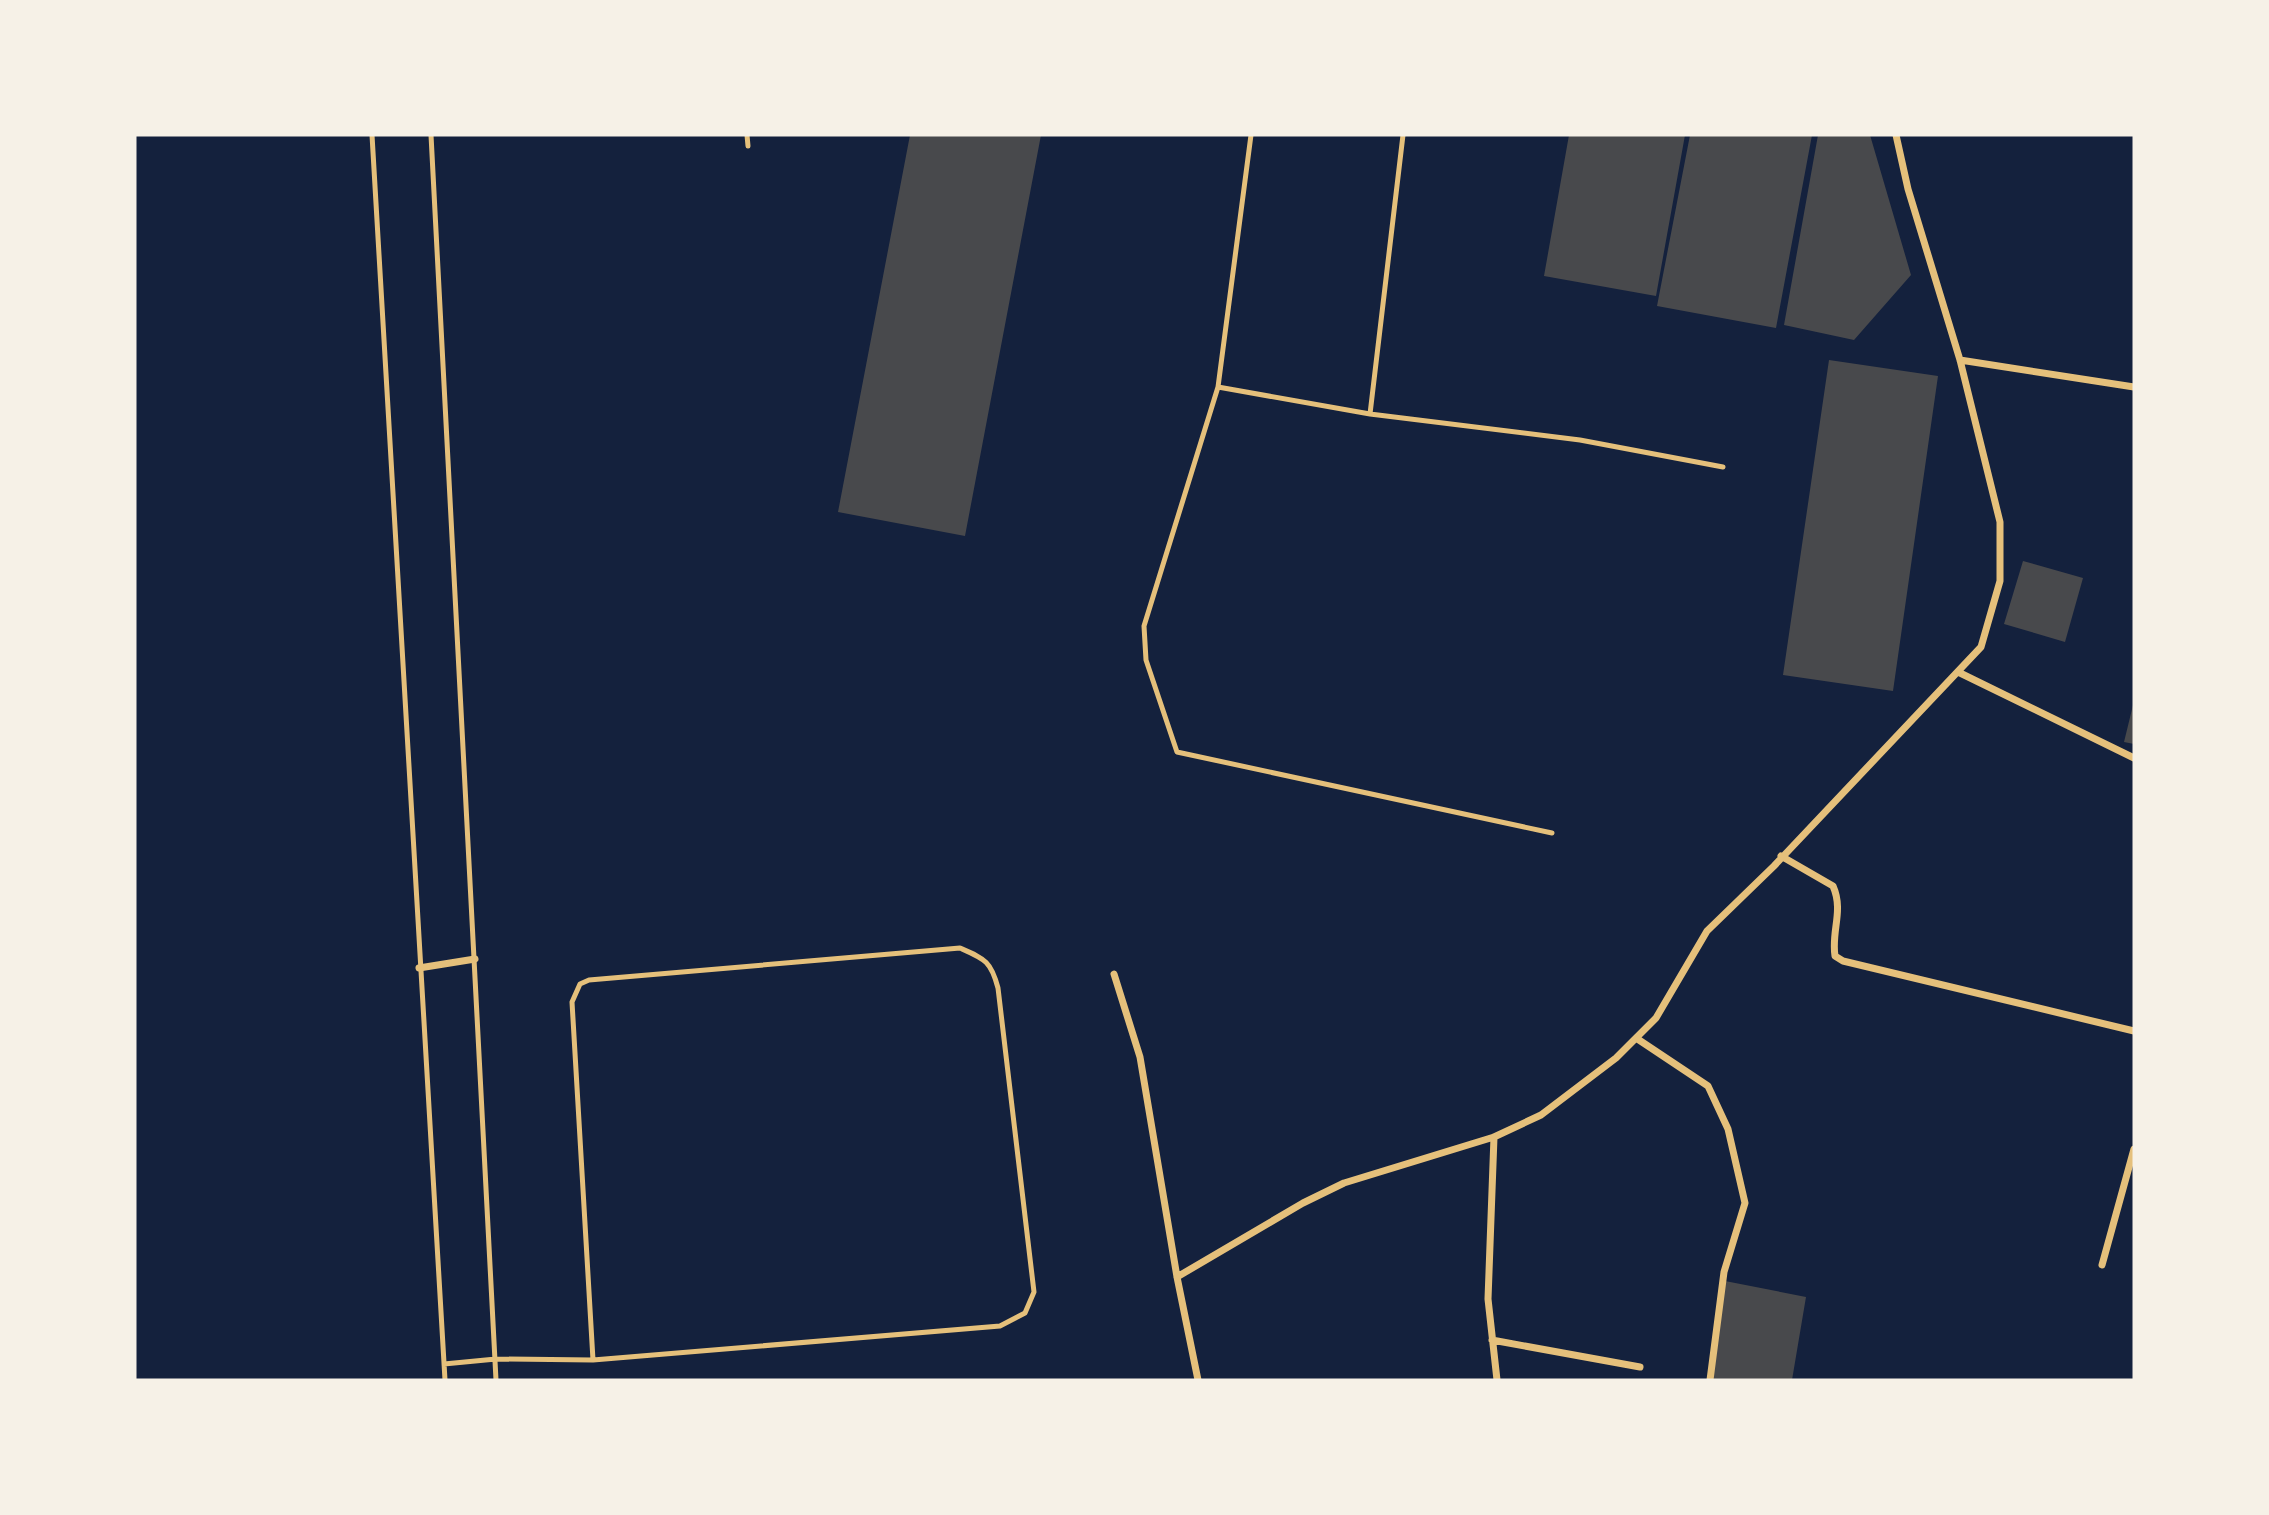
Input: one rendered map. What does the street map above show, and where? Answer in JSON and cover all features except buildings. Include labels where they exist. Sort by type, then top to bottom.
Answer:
[{"type":"street","points":[[1177,1276],[1303,1203],[1344,1183],[1494,1138],[1541,1115],[1616,1058],[1656,1018],[1707,931],[1981,647],[2000,581],[2000,522],[1960,360],[1915,213],[1896,135]]},
{"type":"street","points":[[1960,360],[2134,387]]},
{"type":"street","points":[[1958,672],[2134,758]]},
{"type":"street","points":[[1781,856],[1833,886],[1839,907],[1835,957],[1843,961],[2134,1031]]},
{"type":"street","points":[[419,968],[475,959]]},
{"type":"street","points":[[1114,974],[1140,1057],[1177,1276],[1198,1380]]},
{"type":"street","points":[[1636,1038],[1708,1086],[1728,1129],[1745,1203],[1724,1272],[1710,1380]]},
{"type":"street","points":[[1494,1138],[1488,1247],[1492,1340],[1497,1380]]},
{"type":"street","points":[[2102,1265],[2134,1149]]},
{"type":"street","points":[[1492,1340],[1640,1367]]},
{"type":"lane","points":[[372,135],[445,1380]]},
{"type":"lane","points":[[431,135],[496,1380]]},
{"type":"lane","points":[[747,135],[748,146]]},
{"type":"lane","points":[[1251,135],[1218,387],[1144,626],[1146,660],[1177,752],[1552,833]]},
{"type":"lane","points":[[1370,414],[1403,135]]},
{"type":"lane","points":[[1218,387],[1370,414],[1580,440],[1723,467]]},
{"type":"lane","points":[[444,1364],[496,1359],[593,1360],[1000,1326],[1025,1313],[1034,1292],[998,988],[992,967],[982,957],[960,947],[589,981],[580,984],[572,1002],[593,1360]]}]
